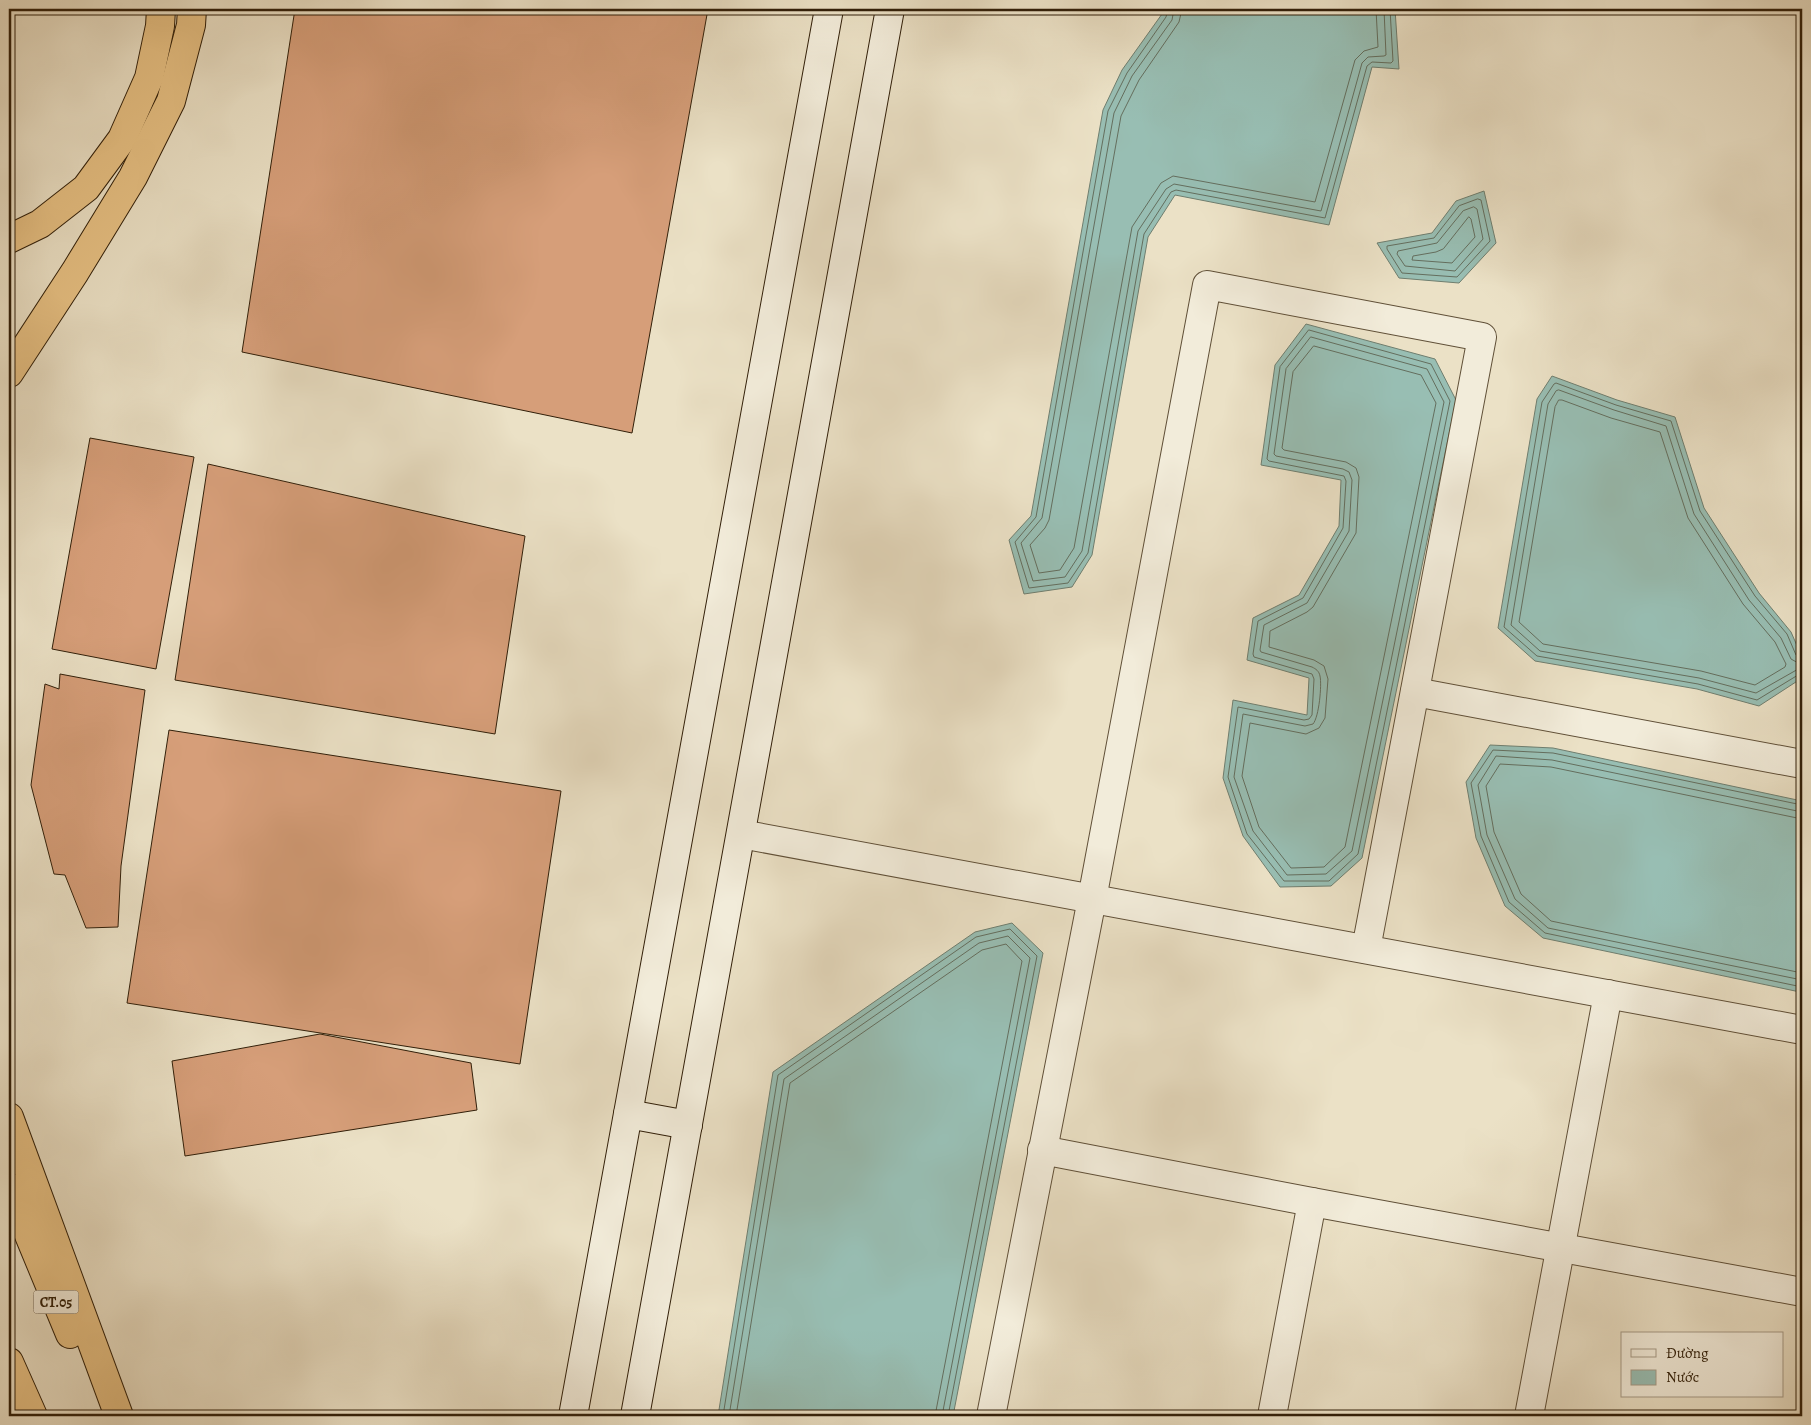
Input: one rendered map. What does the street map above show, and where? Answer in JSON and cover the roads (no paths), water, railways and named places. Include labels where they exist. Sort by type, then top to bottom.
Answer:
[{"type":"highway","points":[[9,239],[40,224],[86,188],[122,139],[149,78],[160,26],[161,9]]},
{"type":"highway","points":[[9,373],[75,272],[133,177],[171,100],[191,25],[192,9]]},
{"type":"highway","points":[[9,1117],[119,1416]]},
{"type":"highway","name":"CT.05","points":[[9,1187],[104,1416]]},
{"type":"highway","points":[[9,1362],[33,1416]]},
{"type":"highway","points":[[9,1389],[23,1416]]},
{"type":"street","points":[[573,1416],[829,9]]},
{"type":"street","points":[[635,1416],[890,9]]},
{"type":"street","points":[[991,1416],[1092,899],[1207,285],[1482,337],[1366,949]]},
{"type":"street","points":[[1414,692],[1802,764]]},
{"type":"street","points":[[741,834],[1802,1030]]},
{"type":"street","points":[[1529,1416],[1608,994]]},
{"type":"street","points":[[628,1114],[688,1125]]},
{"type":"street","points":[[1042,1150],[1312,1202],[1802,1292]]},
{"type":"street","points":[[1272,1416],[1312,1202]]},
{"type":"water","points":[[1163,9],[1395,9],[1399,69],[1372,67],[1329,225],[1175,195],[1148,237],[1092,555],[1072,587],[1024,594],[1009,540],[1031,516],[1103,110],[1122,70],[1162,14]]},
{"type":"water","points":[[1484,191],[1496,243],[1459,283],[1399,278],[1377,243],[1432,233],[1456,201]]},
{"type":"water","points":[[1306,324],[1435,359],[1456,400],[1362,858],[1331,886],[1280,887],[1243,836],[1223,778],[1233,700],[1307,715],[1309,678],[1247,660],[1253,618],[1299,595],[1339,526],[1341,480],[1261,465],[1275,365]]},
{"type":"water","points":[[1552,376],[1617,400],[1675,417],[1704,508],[1759,593],[1791,632],[1802,657],[1802,678],[1759,706],[1697,689],[1535,661],[1498,628],[1537,399]]},
{"type":"water","points":[[1490,745],[1553,748],[1802,801],[1802,988],[1800,992],[1543,938],[1505,906],[1476,838],[1466,782]]},
{"type":"water","points":[[1012,923],[1043,953],[953,1416],[718,1416],[773,1072],[975,932]]}]
